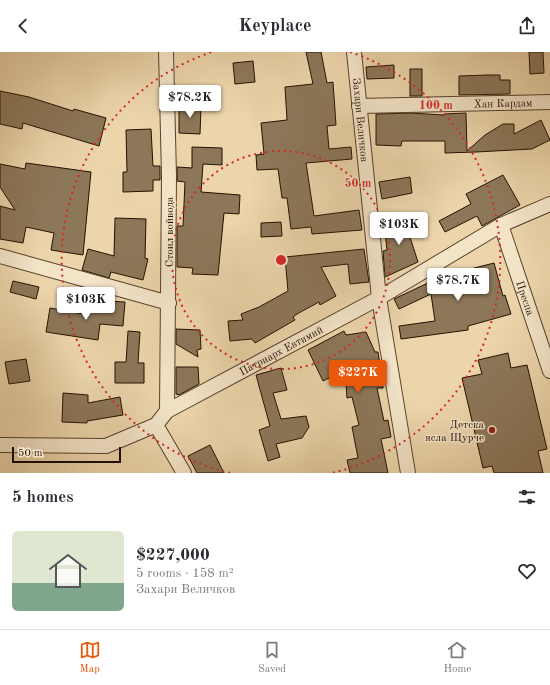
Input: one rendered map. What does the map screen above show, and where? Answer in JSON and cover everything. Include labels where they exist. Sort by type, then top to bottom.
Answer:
[{"type":"street","name":"Стоил войвода","points":[[166,52],[169,176],[169,303],[166,411]]},
{"type":"street","name":"Захари Величков","points":[[354,52],[379,298],[408,473]]},
{"type":"street","name":"Хан Кардам","points":[[359,106],[550,102]]},
{"type":"street","name":"Патриарх Евтимий","points":[[156,425],[166,411],[379,298],[501,225],[550,204]]},
{"type":"street","name":"Преспа","points":[[501,225],[550,371]]},
{"type":"street","points":[[0,256],[169,303]]},
{"type":"street","points":[[0,445],[106,446],[156,425],[184,473]]},
{"type":"building","points":[[306,52],[321,52],[327,83],[333,82],[336,125],[327,126],[329,149],[351,147],[352,159],[306,163],[314,216],[359,210],[362,230],[312,234],[311,227],[291,229],[287,198],[282,198],[278,169],[257,170],[256,155],[264,154],[261,123],[287,120],[285,87],[313,84]]},
{"type":"building","points":[[529,52],[543,52],[544,73],[530,74]]},
{"type":"building","points":[[253,61],[255,82],[235,84],[233,63]]},
{"type":"building","points":[[394,65],[394,78],[367,79],[366,67]]},
{"type":"building","points":[[410,69],[422,69],[422,96],[410,96]]},
{"type":"building","points":[[500,75],[500,80],[510,80],[510,94],[459,95],[459,76]]},
{"type":"building","points":[[0,91],[29,97],[73,111],[74,109],[106,118],[99,146],[23,123],[22,129],[0,124]]},
{"type":"building","points":[[179,105],[201,106],[200,134],[179,133]]},
{"type":"building","points":[[410,113],[444,115],[466,113],[467,151],[485,135],[503,124],[514,124],[514,134],[541,120],[550,140],[532,149],[445,153],[445,141],[402,141],[401,146],[376,145],[376,114]]},
{"type":"building","points":[[151,129],[153,166],[160,166],[160,180],[153,180],[153,191],[123,192],[123,172],[127,172],[126,130]]},
{"type":"building","points":[[192,147],[222,148],[222,165],[203,164],[201,192],[240,195],[239,214],[224,213],[218,275],[192,274],[193,268],[177,267],[177,226],[183,226],[185,182],[177,181],[177,167],[192,168]]},
{"type":"building","points":[[26,163],[91,172],[83,255],[51,250],[54,233],[26,227],[23,243],[0,239],[0,206],[15,210],[0,187],[0,164],[25,169]]},
{"type":"building","points":[[503,175],[520,205],[482,226],[477,216],[445,232],[439,221],[471,204],[466,194]]},
{"type":"building","points":[[410,177],[412,193],[382,199],[379,182]]},
{"type":"building","points":[[115,218],[146,219],[145,258],[148,259],[143,280],[111,272],[109,278],[82,270],[88,249],[114,256]]},
{"type":"building","points":[[415,220],[417,233],[409,234],[418,262],[385,277],[383,251],[387,250],[384,223]]},
{"type":"building","points":[[281,222],[282,236],[261,237],[261,223]]},
{"type":"building","points":[[364,249],[369,282],[350,284],[348,264],[321,267],[336,296],[320,305],[319,302],[297,314],[293,317],[295,320],[255,343],[252,339],[230,341],[228,321],[243,320],[241,314],[259,307],[288,291],[285,257]]},
{"type":"building","points":[[494,263],[503,296],[505,295],[511,314],[468,326],[468,330],[401,339],[399,326],[435,321],[431,294],[399,309],[394,299],[451,272],[451,274]]},
{"type":"building","points":[[13,281],[39,287],[36,299],[10,292]]},
{"type":"building","points":[[105,301],[125,302],[123,326],[100,324],[98,340],[46,332],[50,308],[89,315],[90,309],[104,311]]},
{"type":"building","points":[[176,329],[200,330],[201,349],[197,350],[198,357],[176,344]]},
{"type":"building","points":[[128,331],[140,332],[138,363],[144,363],[144,383],[115,383],[115,362],[126,362]]},
{"type":"building","points":[[344,331],[346,335],[366,332],[375,352],[378,352],[383,388],[377,388],[384,421],[388,420],[391,437],[381,439],[388,473],[350,473],[347,460],[358,458],[352,427],[359,425],[352,397],[347,398],[345,370],[323,381],[308,350]]},
{"type":"building","points":[[508,353],[511,368],[527,365],[547,449],[538,451],[543,473],[494,473],[492,466],[483,468],[462,378],[482,374],[478,360]]},
{"type":"building","points":[[26,359],[30,381],[9,384],[5,362]]},
{"type":"building","points":[[176,367],[198,367],[199,384],[179,395],[176,394]]},
{"type":"building","points":[[281,368],[287,390],[273,393],[281,419],[306,416],[309,427],[302,438],[276,444],[280,457],[268,461],[259,430],[270,426],[256,375]]},
{"type":"building","points":[[63,393],[88,395],[88,403],[120,397],[123,415],[87,421],[87,423],[62,422]]},
{"type":"building","points":[[210,445],[224,473],[197,473],[188,456]]},
{"type":"place","name":"Детска ясла Щурче","points":[[492,430]]}]
